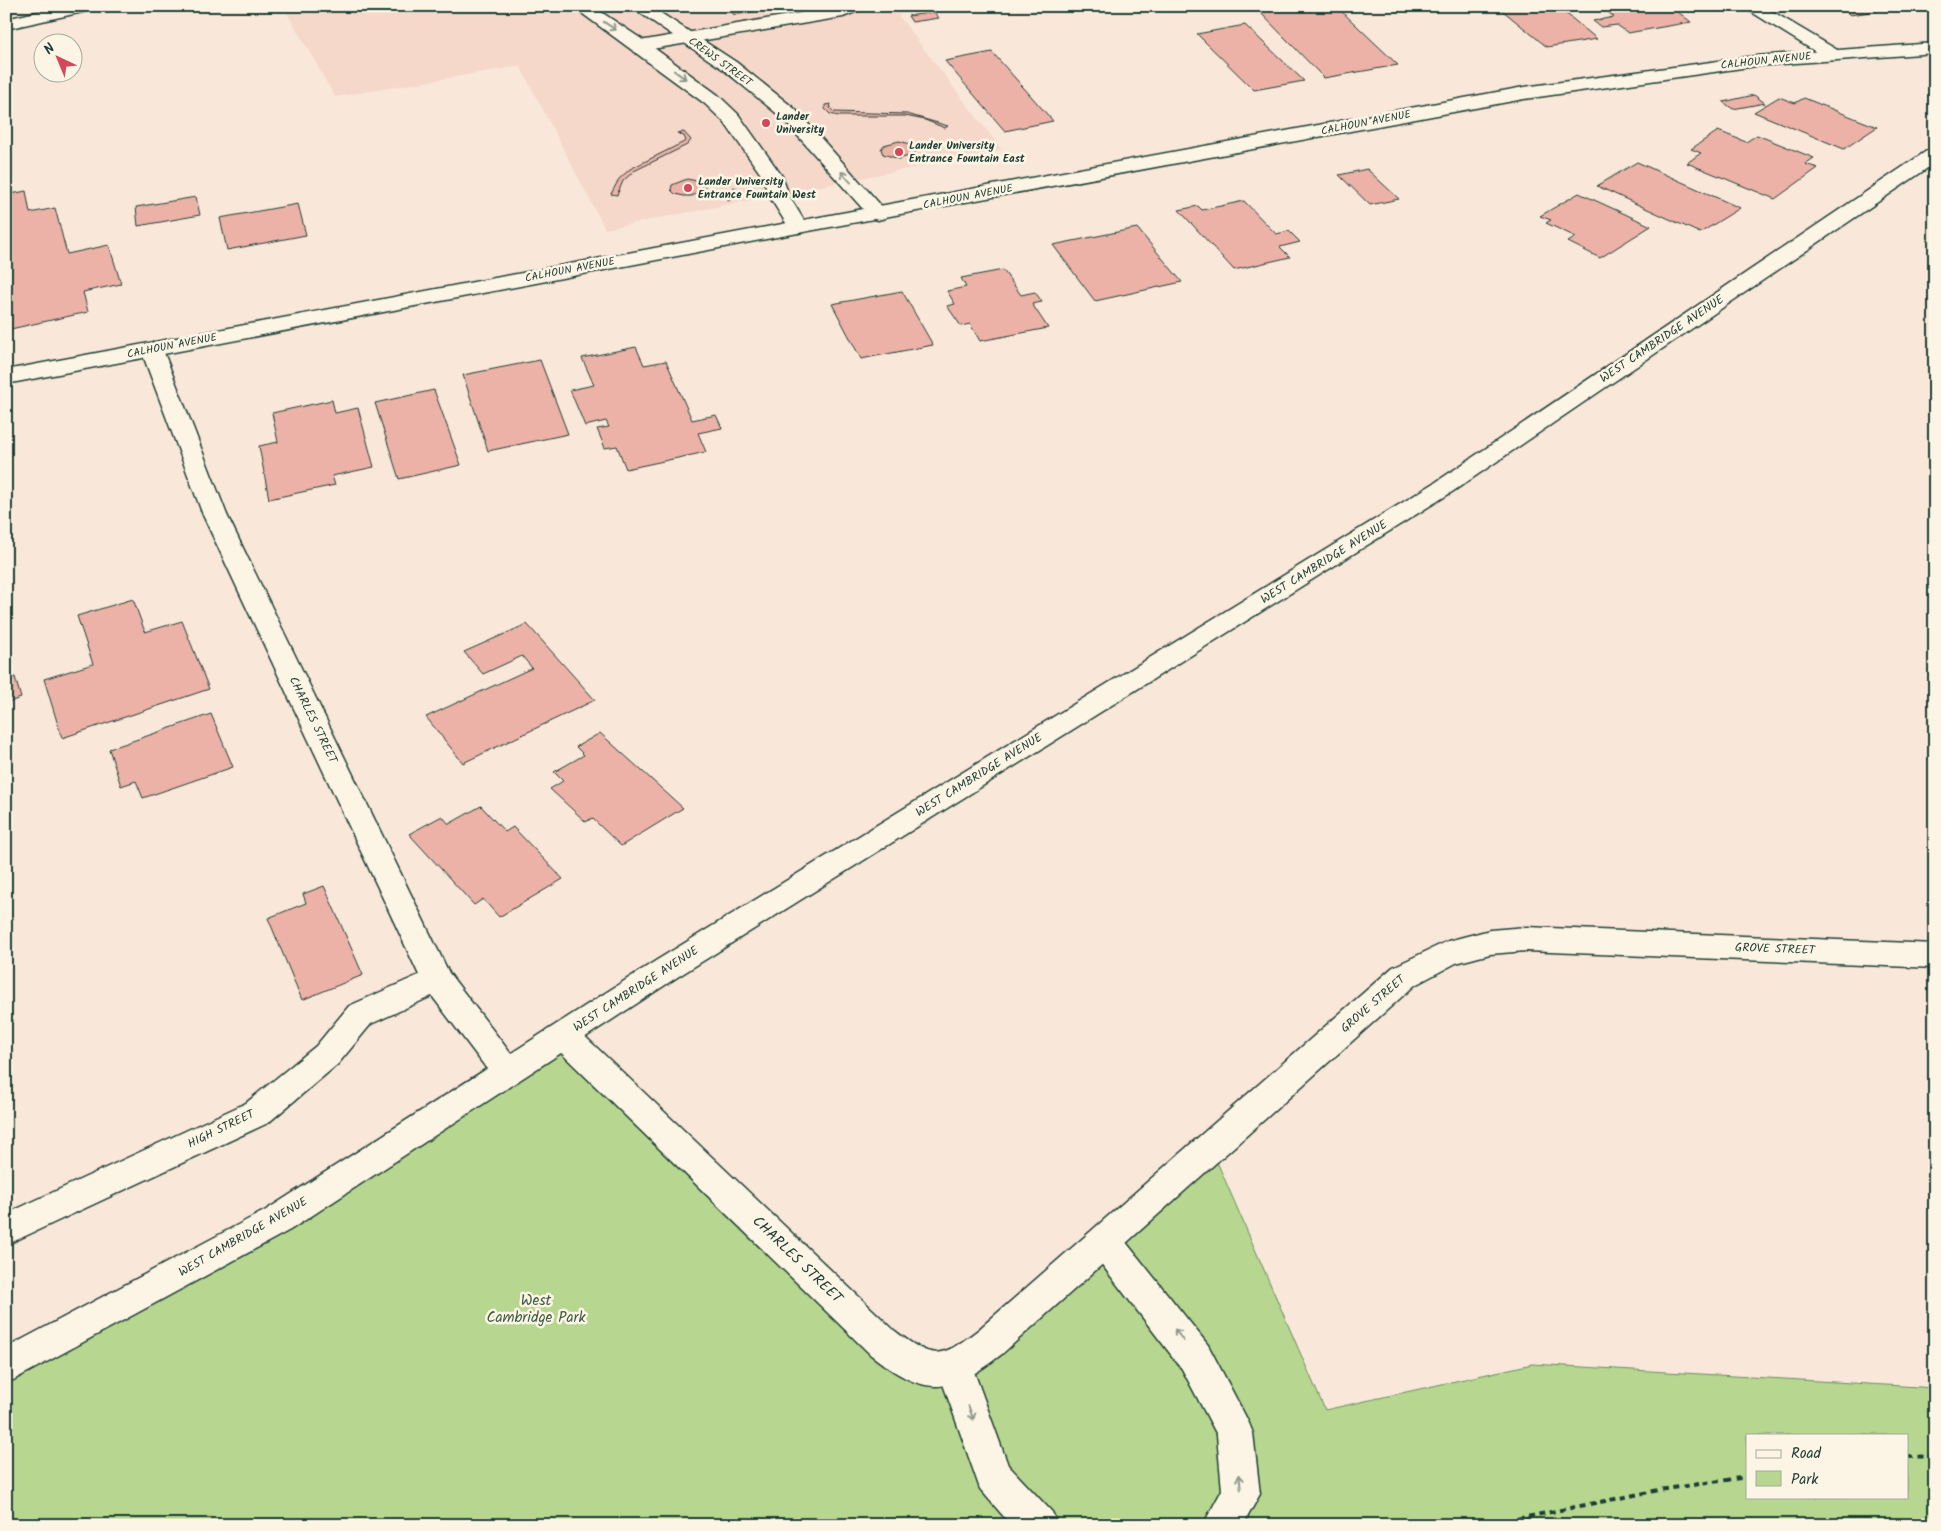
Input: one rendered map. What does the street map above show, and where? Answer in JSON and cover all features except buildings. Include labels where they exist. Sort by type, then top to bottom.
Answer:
[{"type":"main road","points":[[6,24],[86,6]]},
{"type":"main road","points":[[580,6],[640,46],[712,99],[730,118],[772,176],[779,196],[798,227]]},
{"type":"main road","name":"CREWS STREET","points":[[638,6],[730,66],[788,113],[878,214]]},
{"type":"main road","points":[[640,46],[842,12],[854,6]]},
{"type":"main road","points":[[1750,6],[1833,55]]},
{"type":"main road","name":"CALHOUN AVENUE","points":[[6,377],[798,227],[878,214],[1524,93],[1698,68],[1833,55],[1935,48]]},
{"type":"main road","name":"WEST CAMBRIDGE AVENUE","points":[[6,1367],[278,1220],[668,968],[1444,487],[1935,154]]},
{"type":"main road","name":"CHARLES STREET","points":[[152,350],[214,515],[437,980],[507,1072]]},
{"type":"main road","name":"GROVE STREET","points":[[955,1367],[990,1342],[1105,1242],[1404,976],[1448,953],[1490,942],[1526,939],[1935,956]]},
{"type":"main road","name":"HIGH STREET","points":[[6,1230],[257,1113],[327,1055],[360,1014],[437,980]]},
{"type":"main road","name":"CHARLES STREET","points":[[564,1036],[883,1343],[906,1361],[924,1369],[955,1367]]},
{"type":"main road","points":[[1105,1242],[1195,1357],[1235,1434],[1241,1494],[1222,1525]]},
{"type":"main road","points":[[955,1367],[993,1476],[1034,1522],[1039,1525]]},
{"type":"path","points":[[1908,1458],[1935,1456]]},
{"type":"path","points":[[1487,1525],[1659,1490],[1746,1477]]},
{"type":"path","points":[[1527,1517],[1530,1525]]},
{"type":"shaded area","name":"Lander University","points":[[283,6],[951,6],[898,15],[1002,150],[605,229],[520,66],[335,97]]},
{"type":"green space","name":"West Cambridge Park","points":[[564,1036],[883,1343],[955,1367],[1211,1148],[1325,1410],[1532,1364],[1935,1388],[1935,1525],[6,1525],[6,1367]]},
{"type":"place","name":"Lander University","points":[[766,123]]},
{"type":"place","name":"Lander University Entrance Fountain East","points":[[899,152]]},
{"type":"place","name":"Lander University Entrance Fountain West","points":[[688,188]]}]
